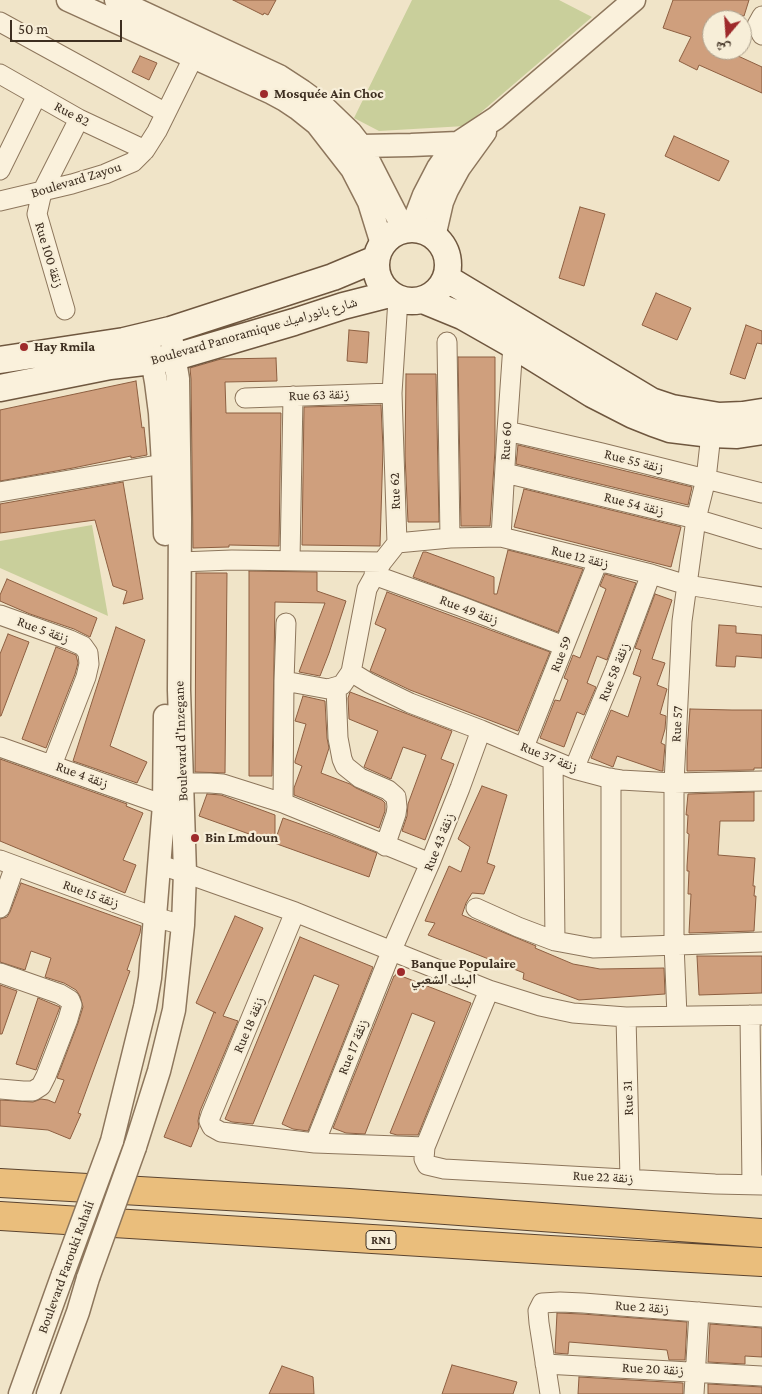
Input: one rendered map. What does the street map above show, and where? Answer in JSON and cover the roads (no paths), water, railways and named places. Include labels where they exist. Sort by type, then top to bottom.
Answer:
[{"type":"highway","points":[[0,1183],[349,1203],[755,1231]]},
{"type":"highway","name":"RN1","points":[[0,1216],[757,1262]]},
{"type":"main road","points":[[416,232],[442,245],[447,256],[448,267],[446,278],[437,292],[424,300],[415,302],[406,301],[394,296],[383,287],[376,269],[379,252],[388,238],[396,233],[416,232]]},
{"type":"main road","name":"Boulevard Panoramique شارع بانوراميك","points":[[0,360],[158,333],[333,277],[379,252]]},
{"type":"main road","points":[[446,278],[650,401],[672,408],[719,416],[762,412]]},
{"type":"main road","name":"Boulevard Panoramique شارع بانوراميك","points":[[0,388],[110,366],[163,359],[294,322],[343,306],[394,296]]},
{"type":"main road","points":[[424,300],[462,316],[592,394],[633,415],[670,429],[710,434],[737,436],[762,431]]},
{"type":"street","points":[[68,0],[198,49],[272,73],[302,91],[324,107],[351,133],[416,232]]},
{"type":"street","points":[[116,0],[285,100],[317,124],[352,169],[368,202],[379,252]]},
{"type":"street","points":[[416,232],[424,195],[438,168],[458,143],[496,118],[634,0]]},
{"type":"street","points":[[762,16],[757,25],[762,35]]},
{"type":"street","points":[[0,22],[166,113]]},
{"type":"street","name":"Boulevard Zayou","points":[[0,201],[42,192],[105,174],[133,162],[145,150],[157,132],[198,49]]},
{"type":"street","name":"Rue 82","points":[[0,75],[79,118],[145,150]]},
{"type":"street","points":[[0,170],[37,95]]},
{"type":"street","name":"Rue 100 زنقة","points":[[66,310],[37,214],[42,192],[79,118]]},
{"type":"street","points":[[416,232],[442,202],[468,155],[496,118]]},
{"type":"street","points":[[360,146],[411,146],[458,143]]},
{"type":"street","name":"Rue 62","points":[[394,296],[392,392],[397,543]]},
{"type":"street","name":"Boulevard d'Inzegane","points":[[112,1141],[145,1007],[150,978],[164,805],[166,561],[160,413],[163,359],[158,333]]},
{"type":"street","points":[[446,342],[450,538]]},
{"type":"street","name":"Rue 60","points":[[501,537],[506,431],[513,345]]},
{"type":"street","name":"Boulevard d'Inzegane","points":[[135,1147],[159,1071],[174,1010],[183,925],[185,873],[179,690],[178,379],[163,359]]},
{"type":"street","name":"Rue 63 زنقة","points":[[245,398],[392,392]]},
{"type":"street","points":[[290,560],[293,396]]},
{"type":"street","name":"Rue 55 زنقة","points":[[506,431],[762,493]]},
{"type":"street","name":"Rue 57","points":[[677,1016],[674,944],[674,782],[682,621],[696,519],[706,479],[710,434]]},
{"type":"street","points":[[0,492],[163,464]]},
{"type":"street","name":"Rue 54 زنقة","points":[[505,473],[696,519],[762,539]]},
{"type":"street","name":"Rue 12 زنقة","points":[[397,543],[450,538],[501,537],[651,574],[687,585],[762,597]]},
{"type":"street","points":[[284,681],[328,688],[336,688],[342,685],[351,672],[367,590],[378,568],[397,543]]},
{"type":"street","name":"Rue 49 زنقة","points":[[180,562],[290,560],[378,568],[460,606],[564,646]]},
{"type":"street","name":"Rue 59","points":[[524,747],[598,561]]},
{"type":"street","name":"Rue 58 زنقة","points":[[574,769],[615,670],[651,574]]},
{"type":"street","name":"Rue 5 زنقة","points":[[0,615],[70,640],[83,646],[88,653],[86,677],[52,765]]},
{"type":"street","points":[[283,803],[286,623]]},
{"type":"street","name":"Rue 37 زنقة","points":[[351,672],[401,699],[524,747],[574,769],[621,780],[674,782],[762,781]]},
{"type":"street","points":[[336,688],[338,738],[345,766],[360,778],[388,790],[396,797],[396,814],[386,846]]},
{"type":"street","name":"Rue 43 زنقة","points":[[391,952],[430,863],[481,730]]},
{"type":"street","name":"Rue 4 زنقة","points":[[0,747],[164,805]]},
{"type":"street","points":[[554,761],[555,940]]},
{"type":"street","points":[[610,778],[611,947]]},
{"type":"street","points":[[182,783],[223,784],[283,803],[430,863]]},
{"type":"street","points":[[0,908],[8,863]]},
{"type":"street","name":"Rue 15 زنقة","points":[[8,863],[154,917],[183,925]]},
{"type":"street","points":[[160,865],[295,912],[489,990],[540,1006],[573,1013],[626,1016],[756,1015],[757,1185]]},
{"type":"street","points":[[476,908],[518,927],[555,940],[593,948],[762,942]]},
{"type":"street","name":"Rue 18 زنقة","points":[[295,912],[210,1121],[212,1127],[221,1132],[315,1143]]},
{"type":"street","name":"Rue 17 زنقة","points":[[315,1143],[391,952]]},
{"type":"street","points":[[0,973],[60,994],[70,1000],[72,1005],[41,1086],[33,1091],[0,1089]]},
{"type":"street","points":[[315,1143],[425,1147],[489,990]]},
{"type":"street","name":"Rue 31","points":[[626,1016],[630,1179]]},
{"type":"street","name":"Boulevard Farouki Rahali","points":[[20,1394],[112,1141]]},
{"type":"street","name":"Boulevard Farouki Rahali","points":[[48,1394],[135,1147]]},
{"type":"street","name":"Rue 22 زنقة","points":[[425,1147],[424,1159],[426,1164],[444,1169],[757,1185]]},
{"type":"street","name":"Rue 2 زنقة","points":[[545,1364],[538,1311],[542,1303],[583,1303],[762,1317]]},
{"type":"street","points":[[694,1394],[699,1312]]},
{"type":"street","points":[[545,1364],[550,1394]]},
{"type":"street","name":"Rue 20 زنقة","points":[[545,1364],[762,1376]]},
{"type":"place","name":"Mosquée Ain Choc","points":[[264,94]]},
{"type":"place","name":"Hay Rmila","points":[[24,347]]},
{"type":"place","name":"Bin Lmdoun","points":[[195,838]]},
{"type":"place","name":"Banque Populaire البنك الشعبي","points":[[401,972]]}]
